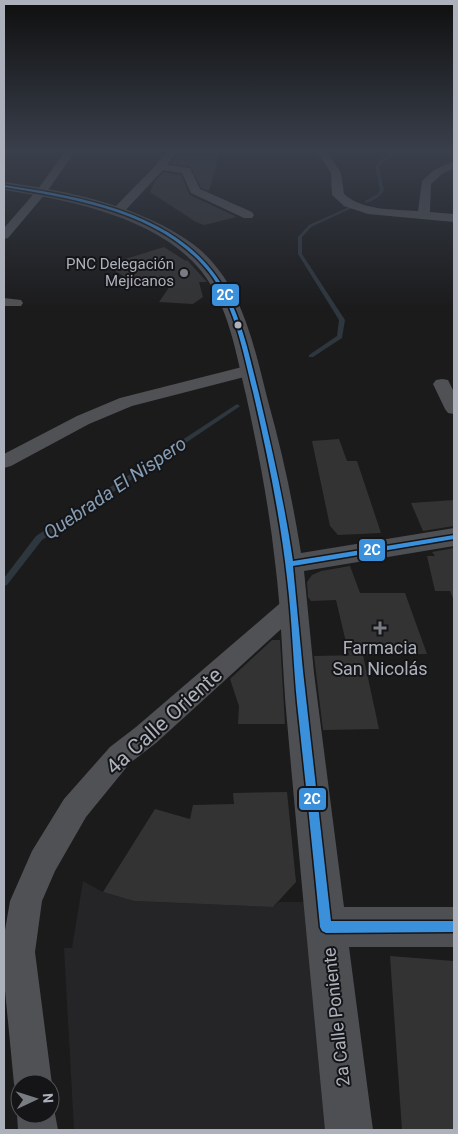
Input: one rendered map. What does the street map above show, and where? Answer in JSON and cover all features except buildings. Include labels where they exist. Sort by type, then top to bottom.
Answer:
[{"type":"main road","name":"2a Calle Poniente","points":[[85,203],[117,212],[159,230],[184,245],[204,263],[220,286],[234,313],[277,479],[290,564],[300,687],[349,1130]]},
{"type":"main road","points":[[290,564],[454,538]]},
{"type":"main road","points":[[326,927],[454,927]]},
{"type":"street","points":[[4,235],[32,203]]},
{"type":"street","points":[[117,212],[126,203]]},
{"type":"street","points":[[221,203],[248,215]]},
{"type":"street","points":[[347,203],[368,210],[454,218]]},
{"type":"street","points":[[424,214],[425,203]]},
{"type":"street","points":[[4,462],[83,420],[126,402],[250,370]]},
{"type":"street","points":[[442,384],[454,409]]},
{"type":"street","name":"4a Calle Oriente","points":[[32,1074],[18,952],[26,901],[43,862],[74,808],[120,755],[146,735],[294,605]]},
{"type":"shaded area","points":[[83,881],[103,892],[134,901],[273,907],[279,902],[306,902],[326,1130],[74,1130],[64,948],[72,948]]},
{"type":"waterway","name":"Quebrada El Nispero","points":[[311,356],[340,337],[342,320],[300,254],[300,237],[310,226],[350,208]]},
{"type":"waterway","name":"Quebrada El Nispero","points":[[4,583],[39,538],[237,406]]},
{"type":"transit line","name":"2C","points":[[90,203],[111,209],[161,230],[184,245],[203,262],[223,290],[243,340],[271,460],[291,577],[326,927],[454,927]]},
{"type":"transit line","name":"2C","points":[[290,564],[454,537]]},
{"type":"place","name":"PNC Delegación Mejicanos","points":[[184,273]]},
{"type":"place","name":"Farmacia San Nicolás","points":[[380,628]]}]
